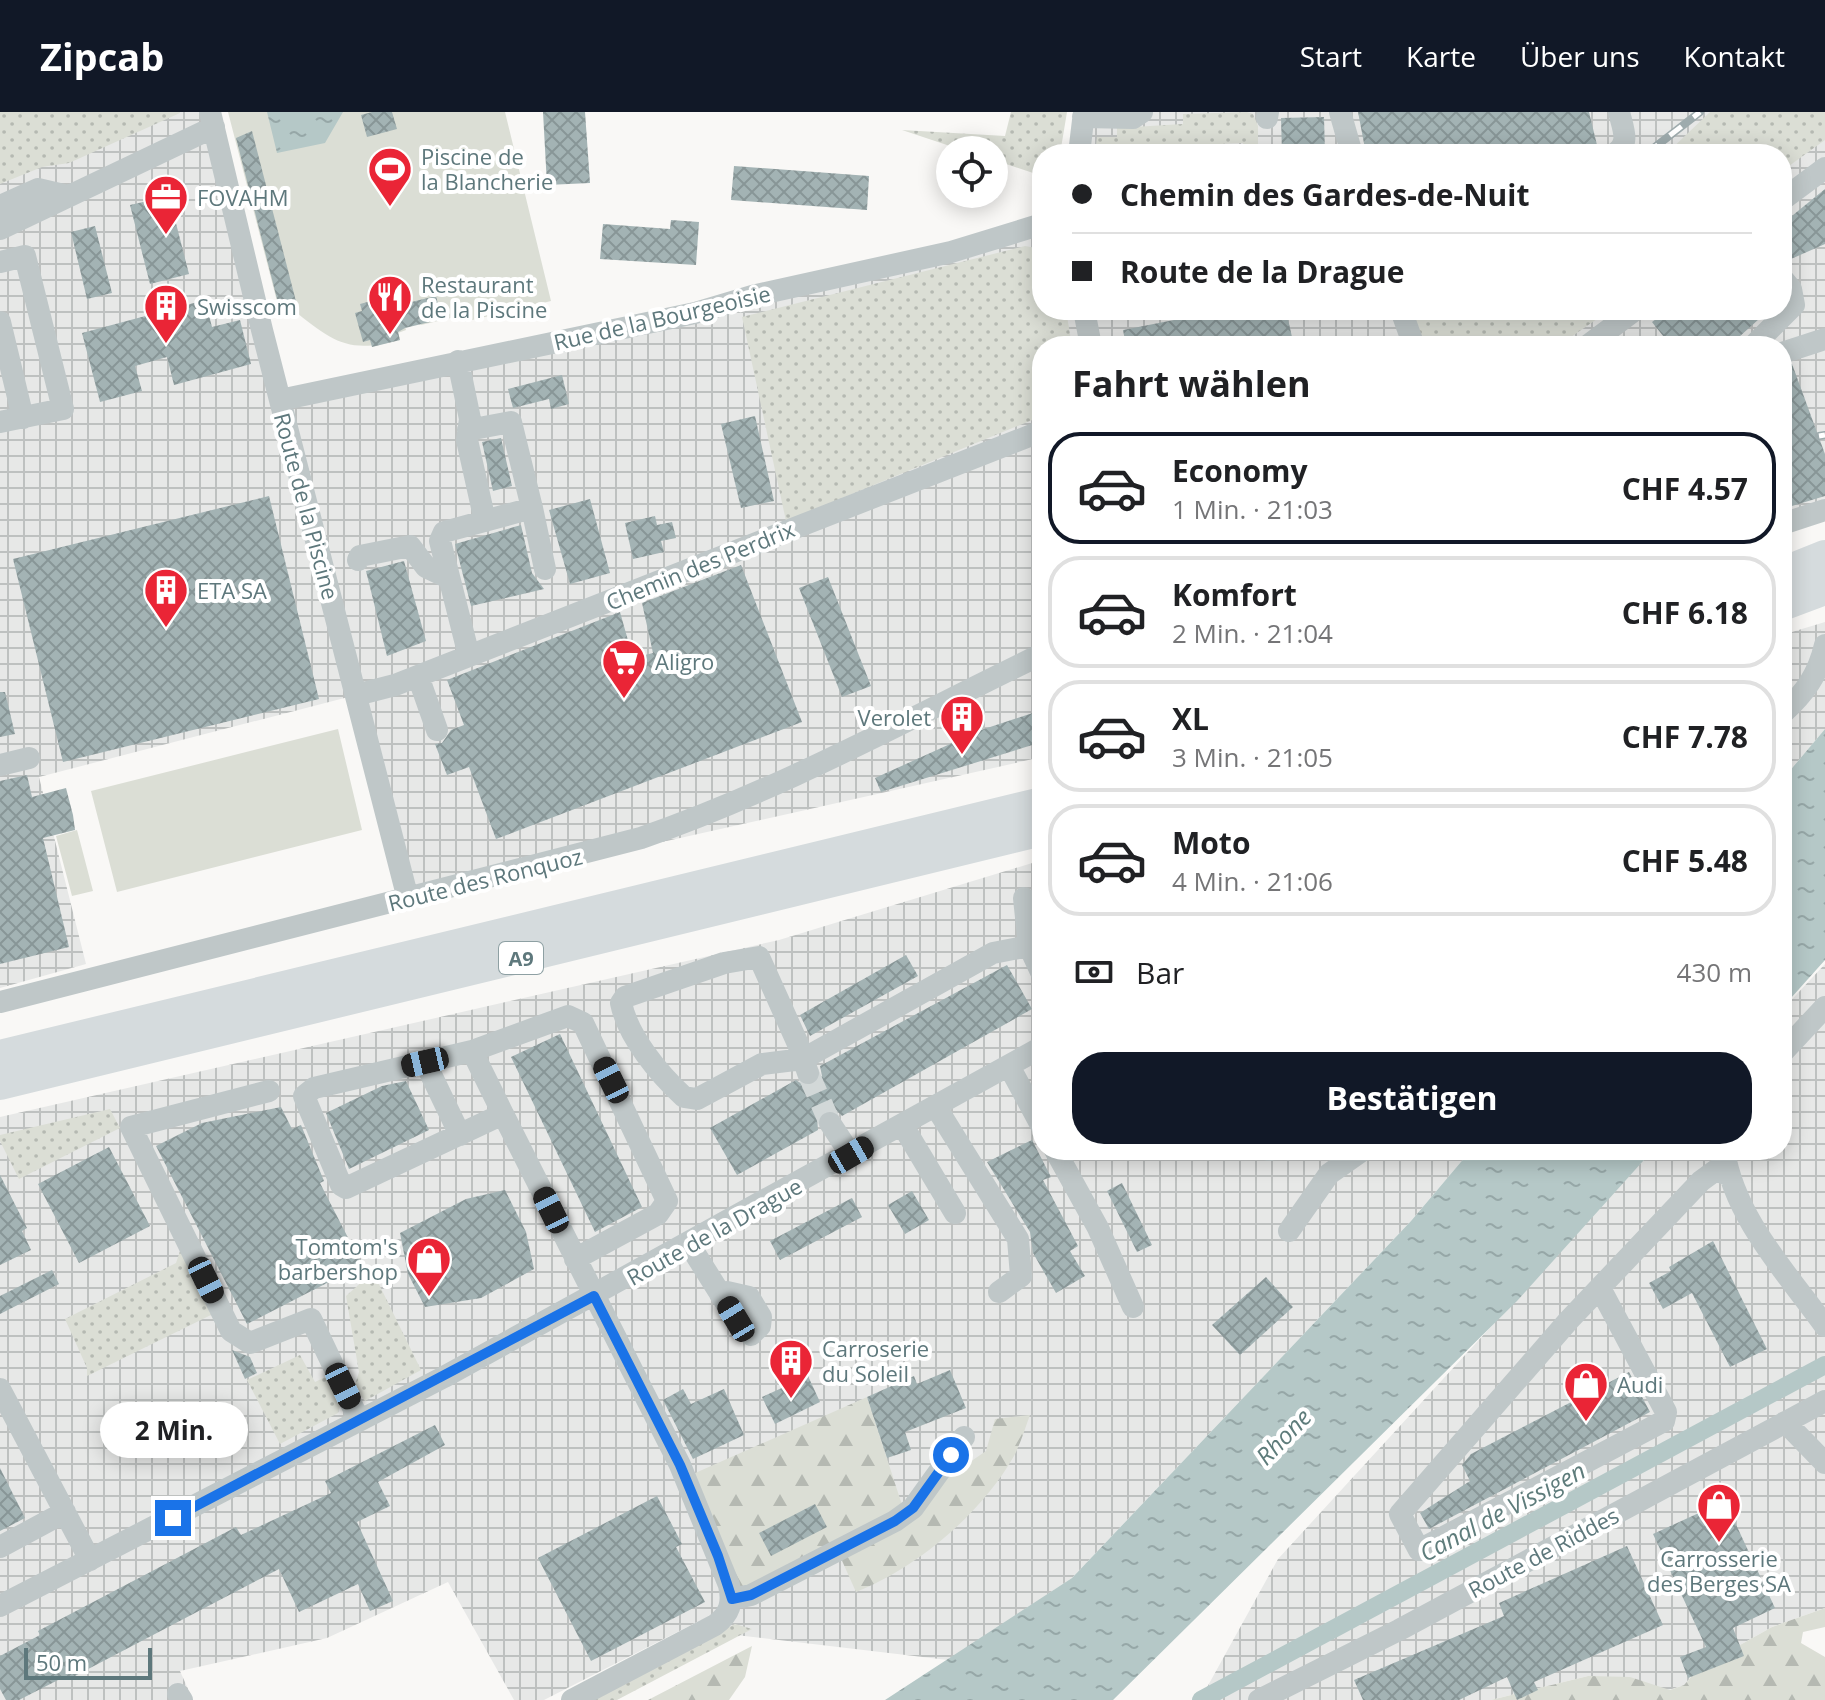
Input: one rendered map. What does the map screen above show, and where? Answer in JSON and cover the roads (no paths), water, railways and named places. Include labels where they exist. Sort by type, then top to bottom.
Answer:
[{"type":"highway","points":[[1792,569],[1825,556]]},
{"type":"highway","points":[[1792,601],[1825,589]]},
{"type":"highway","name":"A9","points":[[0,1056],[1032,805]]},
{"type":"highway","name":"A9","points":[[0,1084],[1032,832]]},
{"type":"street","points":[[1080,144],[1084,115],[1133,118],[1142,112]]},
{"type":"street","points":[[1340,112],[1349,144]]},
{"type":"street","points":[[1619,112],[1624,144]]},
{"type":"street","points":[[0,229],[212,119]]},
{"type":"street","name":"Route de la Piscine","points":[[212,119],[280,400],[408,899]]},
{"type":"street","points":[[1792,194],[1823,175]]},
{"type":"street","points":[[0,206],[38,189],[68,196]]},
{"type":"street","name":"Rue de la Bourgeoisie","points":[[280,400],[695,313],[752,296],[951,252],[1032,227]]},
{"type":"street","points":[[0,262],[25,256],[63,409],[0,422]]},
{"type":"street","points":[[1600,336],[1622,320]]},
{"type":"street","points":[[1763,336],[1779,320]]},
{"type":"street","points":[[0,322],[23,418]]},
{"type":"street","points":[[1792,350],[1825,339]]},
{"type":"street","points":[[458,361],[485,521]]},
{"type":"street","points":[[468,430],[511,422],[545,569]]},
{"type":"street","name":"Chemin des Perdrix","points":[[356,695],[418,676],[1032,435]]},
{"type":"street","points":[[469,656],[441,536],[532,508]]},
{"type":"street","points":[[1792,521],[1825,510]]},
{"type":"street","points":[[358,560],[360,556],[410,546],[426,567],[449,578]]},
{"type":"street","points":[[1792,705],[1806,693],[1820,666],[1825,645]]},
{"type":"street","name":"Route des Ronquoz","points":[[0,1002],[627,842],[699,818],[951,701],[1032,659]]},
{"type":"street","name":"Route des Ronquoz","points":[[951,701],[1032,670]]},
{"type":"street","points":[[418,676],[437,730]]},
{"type":"street","points":[[0,765],[29,758]]},
{"type":"street","points":[[1024,898],[1032,952]]},
{"type":"street","points":[[806,1066],[759,957],[710,968],[625,997],[621,1003],[624,1015],[652,1061],[684,1097],[697,1099],[762,1064],[806,1066],[993,953],[1029,946]]},
{"type":"street","points":[[1792,1042],[1825,1007]]},
{"type":"street","points":[[503,1114],[353,1185],[341,1185],[304,1096],[314,1088],[472,1051],[568,1016],[583,1023],[667,1201],[658,1214],[575,1259]]},
{"type":"street","points":[[472,1051],[680,1465],[724,1571],[732,1599],[728,1613],[715,1625],[572,1700]]},
{"type":"street","name":"Route de la Drague","points":[[0,1606],[594,1296],[1032,1053]]},
{"type":"street","points":[[425,1062],[460,1135]]},
{"type":"street","points":[[1009,1066],[1032,1092]]},
{"type":"street","points":[[269,1091],[131,1127],[231,1331],[250,1343],[311,1319],[359,1420]]},
{"type":"street","points":[[936,1107],[1018,1239],[1023,1265],[1021,1276],[999,1292]]},
{"type":"street","points":[[830,1123],[851,1155]]},
{"type":"street","points":[[903,1126],[955,1213]]},
{"type":"street","points":[[1061,1160],[1098,1228],[1133,1307]]},
{"type":"street","points":[[1289,1231],[1329,1174],[1349,1160]]},
{"type":"street","points":[[1726,1160],[1738,1203],[1825,1326]]},
{"type":"street","points":[[1601,1290],[1666,1412],[1664,1421],[1419,1550],[1400,1514],[1569,1320],[1601,1290],[1701,1181],[1716,1170],[1728,1175]]},
{"type":"street","points":[[689,1244],[720,1294]]},
{"type":"street","points":[[0,1389],[90,1560]]},
{"type":"street","name":"Route de Riddes","points":[[1259,1700],[1399,1630],[1825,1401]]},
{"type":"street","points":[[1785,1422],[1825,1463]]},
{"type":"street","points":[[732,1599],[751,1595],[895,1521],[913,1508],[964,1437]]},
{"type":"street","points":[[0,1547],[65,1512]]},
{"type":"water","points":[[267,112],[343,112],[325,143],[277,153]]},
{"type":"water","points":[[1825,729],[1825,960],[1792,997],[1792,768]]},
{"type":"water","name":"Rhone","points":[[1463,1160],[1644,1160],[1517,1301],[1113,1700],[885,1700],[1072,1578],[1411,1221]]},
{"type":"waterway","name":"Canal de Vissigen","points":[[1201,1700],[1825,1365]]},
{"type":"tunnel","points":[[808,1073],[830,1123]]},
{"type":"railway","points":[[1659,144],[1700,112]]},
{"type":"railway","points":[[1819,436],[1825,435]]},
{"type":"place","name":"Piscine de la Blancherie","points":[[390,208]]},
{"type":"place","name":"FOVAHM","points":[[166,236]]},
{"type":"place","name":"Restaurant de la Piscine","points":[[390,336]]},
{"type":"place","name":"Swisscom","points":[[166,345]]},
{"type":"place","name":"ETA SA","points":[[166,629]]},
{"type":"place","name":"Aligro","points":[[624,700]]},
{"type":"place","name":"Verolet","points":[[962,756]]},
{"type":"place","name":"Tomtom's barbershop","points":[[429,1298]]},
{"type":"place","name":"Carroserie du Soleil","points":[[791,1400]]},
{"type":"place","name":"Audi","points":[[1586,1423]]},
{"type":"place","name":"Carrosserie des Berges SA","points":[[1719,1544]]}]
